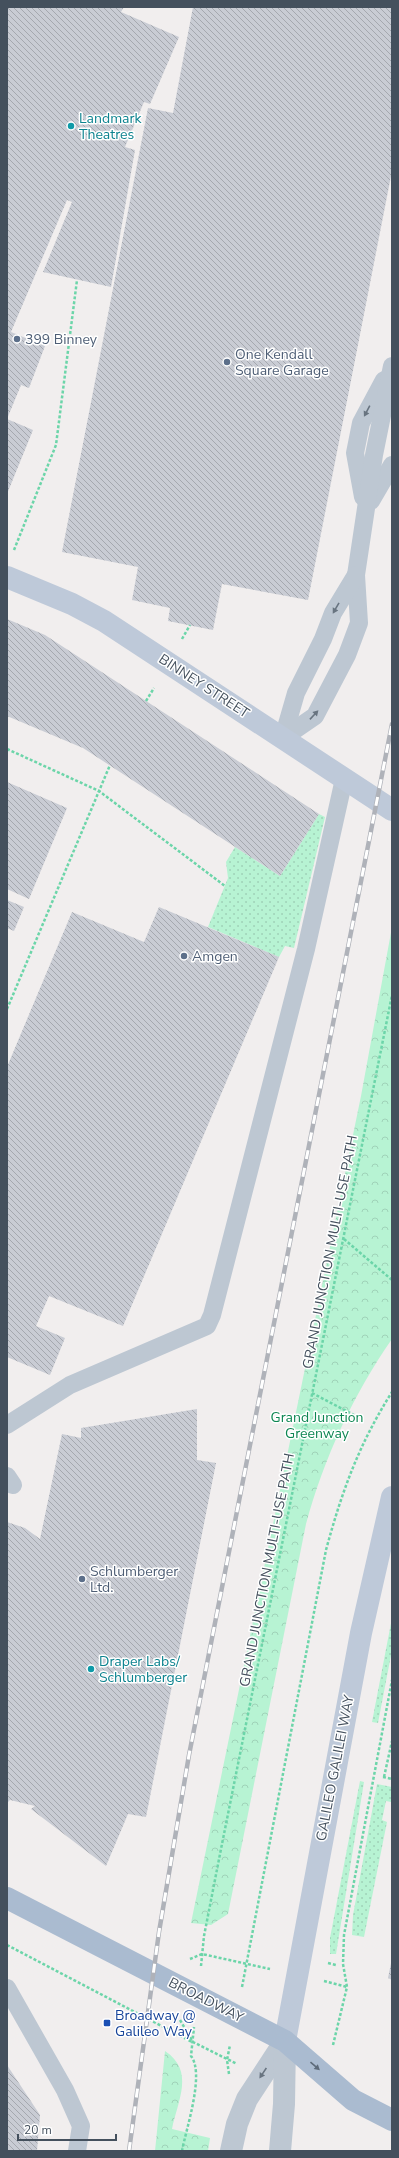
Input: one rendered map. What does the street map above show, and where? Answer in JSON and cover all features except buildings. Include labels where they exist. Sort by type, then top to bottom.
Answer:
[{"type":"main road","name":"BINNEY STREET","points":[[7,577],[72,604],[104,621],[392,810]]},
{"type":"main road","name":"GALILEO GALILEI WAY","points":[[285,2040],[361,1633],[392,1497]]},
{"type":"main road","name":"BROADWAY","points":[[7,1898],[285,2040],[353,2100],[392,2120]]},
{"type":"street","name":"GALILEO GALILEI WAY","points":[[231,2151],[241,2113],[260,2076],[285,2040]]},
{"type":"street","name":"GALILEO GALILEI WAY","points":[[280,2151],[284,2104],[285,2040]]},
{"type":"lane","points":[[283,738],[315,716],[347,655],[359,623],[356,575],[365,512],[392,365]]},
{"type":"lane","points":[[365,512],[392,465]]},
{"type":"lane","points":[[283,738],[296,693],[323,639],[333,613],[356,575]]},
{"type":"lane","points":[[7,1425],[70,1385],[207,1326],[214,1307],[306,949],[344,779]]},
{"type":"lane","points":[[7,1988],[65,2090],[78,2119],[81,2126],[77,2151]]},
{"type":"path","points":[[14,550],[56,445],[77,280]]},
{"type":"path","points":[[7,750],[99,791],[225,886]]},
{"type":"path","points":[[7,1009],[110,765]]},
{"type":"path","name":"GRAND JUNCTION MULTI-USE PATH","points":[[203,1947],[392,995]]},
{"type":"path","points":[[343,1239],[392,1280]]},
{"type":"path","points":[[259,1908],[326,1550],[339,1504],[363,1442],[392,1392]]},
{"type":"path","points":[[312,1393],[354,1414]]},
{"type":"path","points":[[153,1973],[202,1954],[347,1987],[343,1964],[344,1935],[392,1680]]},
{"type":"path","points":[[391,1740],[389,1762],[383,1777],[392,1780]]},
{"type":"path","points":[[7,1945],[260,2076]]},
{"type":"path","points":[[326,1963],[336,1965]]},
{"type":"path","points":[[177,2014],[193,2042]]},
{"type":"path","points":[[182,2151],[196,2077],[195,2061],[191,2056],[192,2048]]},
{"type":"green space","points":[[319,814],[325,817],[294,948],[285,946],[279,957],[208,927],[228,878],[226,862],[235,847],[280,876]]},
{"type":"green space","name":"Grand Junction Greenway","points":[[392,927],[392,1339],[352,1405],[331,1451],[313,1499],[306,1524],[228,1914],[211,1925],[191,1923],[361,1096]]},
{"type":"green space","points":[[392,1618],[392,1650],[378,1723],[372,1722]]},
{"type":"green space","points":[[360,1781],[364,1782],[336,1954],[330,1954],[330,1938]]},
{"type":"green space","points":[[377,1784],[392,1787],[391,1802],[386,1801],[382,1820],[387,1822],[364,1937],[352,1935],[353,1915]]},
{"type":"green space","points":[[165,2051],[174,2059],[180,2068],[182,2077],[182,2087],[172,2129],[210,2138],[208,2151],[155,2151]]},
{"type":"railway","points":[[129,2151],[159,1932],[189,1755],[392,724]]},
{"type":"place","name":"Landmark Theatres","points":[[71,126]]},
{"type":"place","name":"399 Binney","points":[[17,339]]},
{"type":"place","name":"One Kendall Square Garage","points":[[227,362]]},
{"type":"place","name":"Amgen","points":[[184,956]]},
{"type":"place","name":"Schlumberger Ltd.","points":[[82,1579]]},
{"type":"place","name":"Draper Labs/ Schlumberger","points":[[91,1669]]},
{"type":"place","name":"Broadway @ Galileo Way","points":[[107,2023]]}]
